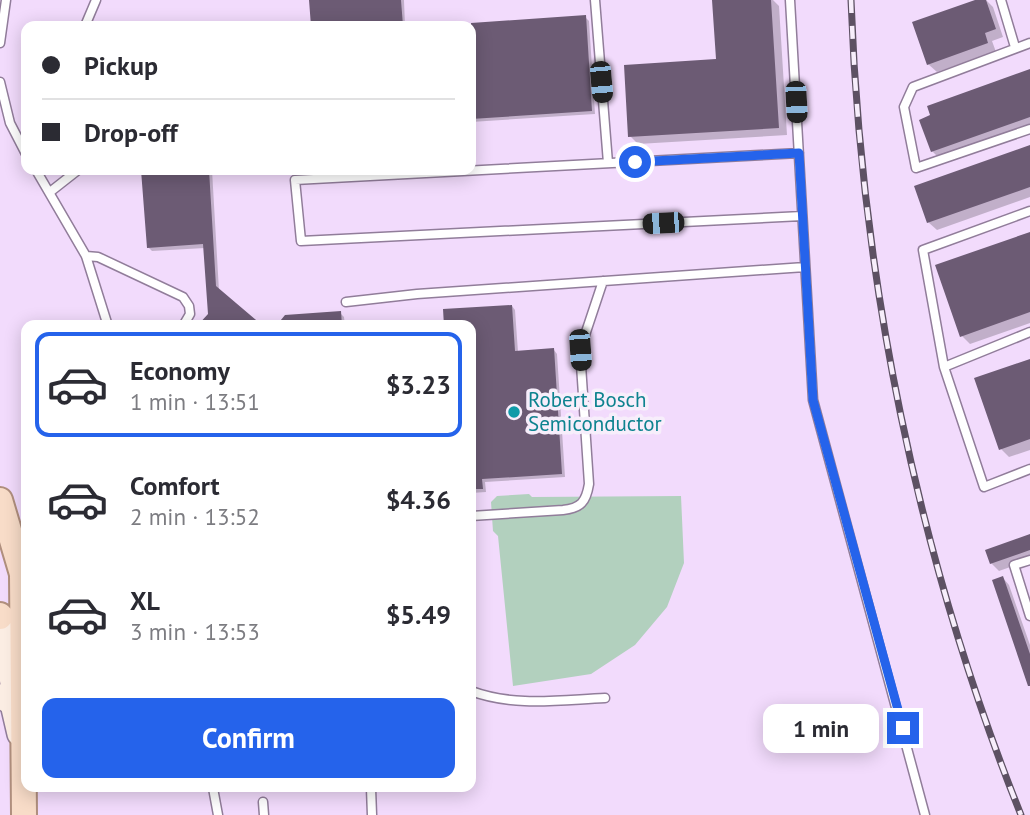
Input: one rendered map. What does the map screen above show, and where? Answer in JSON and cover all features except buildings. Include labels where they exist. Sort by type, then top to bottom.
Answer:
[{"type":"main road","points":[[0,500],[21,571]]},
{"type":"main road","points":[[0,617],[12,683],[21,689]]},
{"type":"main road","points":[[0,696],[12,704],[21,740]]},
{"type":"main road","points":[[23,792],[24,815]]},
{"type":"lane","points":[[0,43],[6,0]]},
{"type":"lane","points":[[87,21],[96,0]]},
{"type":"lane","points":[[595,0],[608,163]]},
{"type":"lane","points":[[790,0],[813,400],[925,815]]},
{"type":"lane","points":[[1001,0],[1015,47]]},
{"type":"lane","points":[[1030,43],[914,87],[904,107],[916,168],[1030,129]]},
{"type":"lane","points":[[0,82],[10,123],[21,144]]},
{"type":"lane","points":[[476,170],[799,153]]},
{"type":"lane","points":[[39,175],[86,256],[106,320]]},
{"type":"lane","points":[[50,192],[72,175]]},
{"type":"lane","points":[[387,175],[295,180],[301,241],[802,216]]},
{"type":"lane","points":[[1030,211],[923,250],[944,367],[984,486],[1030,469]]},
{"type":"lane","points":[[86,256],[98,257],[183,297],[189,306],[190,314],[186,320]]},
{"type":"lane","points":[[346,302],[417,294],[805,267]]},
{"type":"lane","points":[[476,516],[563,510],[577,508],[583,503],[589,484],[580,350],[603,281]]},
{"type":"lane","points":[[944,367],[1030,332]]},
{"type":"lane","points":[[1030,559],[1014,565],[1030,616]]},
{"type":"lane","points":[[476,693],[503,701],[524,702],[605,698]]},
{"type":"lane","points":[[214,792],[218,815]]},
{"type":"lane","points":[[370,792],[372,815]]},
{"type":"lane","points":[[263,802],[264,815]]},
{"type":"green space","points":[[529,494],[532,497],[681,496],[684,563],[667,607],[635,645],[591,674],[513,686],[498,536],[493,531],[491,502],[497,496]]},
{"type":"railway","points":[[851,0],[867,209],[901,415],[924,517],[952,618],[984,717],[1021,815]]},
{"type":"place","name":"Robert Bosch Semiconductor","points":[[514,412]]},
{"type":"route","points":[[635,162],[799,153],[813,400],[903,728]]}]
